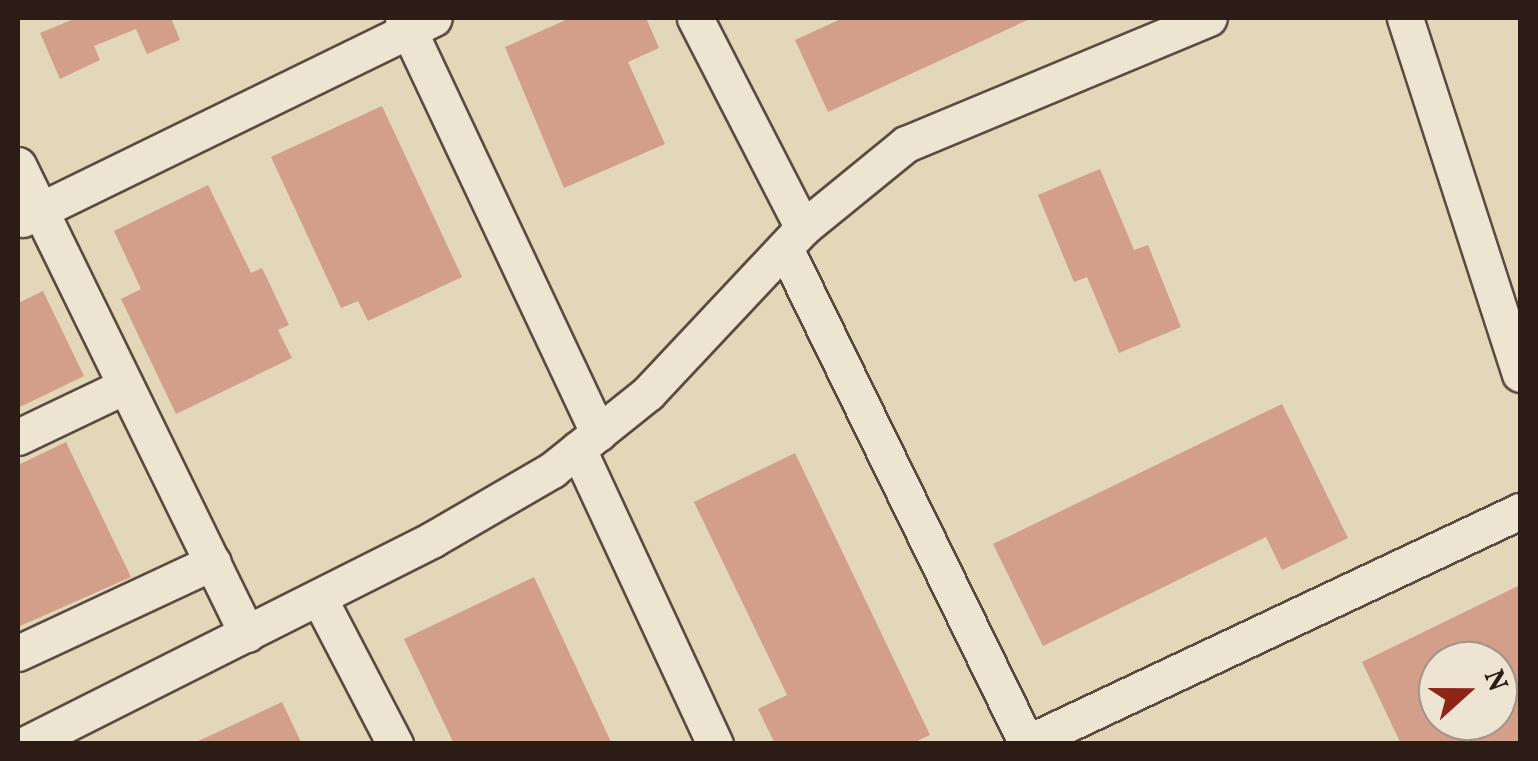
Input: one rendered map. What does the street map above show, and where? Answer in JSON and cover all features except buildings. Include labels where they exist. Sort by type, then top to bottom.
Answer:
[{"type":"street","points":[[694,18],[1026,743],[1520,511]]},
{"type":"street","points":[[26,744],[80,732],[247,634],[434,539],[588,441],[648,393],[794,238],[906,144],[1209,18]]},
{"type":"street","points":[[1406,18],[1520,374]]},
{"type":"street","points":[[29,216],[415,22],[715,744]]},
{"type":"street","points":[[18,165],[29,216],[125,386],[247,634]]},
{"type":"street","points":[[18,438],[125,386]]},
{"type":"street","points":[[18,652],[212,562]]},
{"type":"street","points":[[319,598],[395,744]]}]
